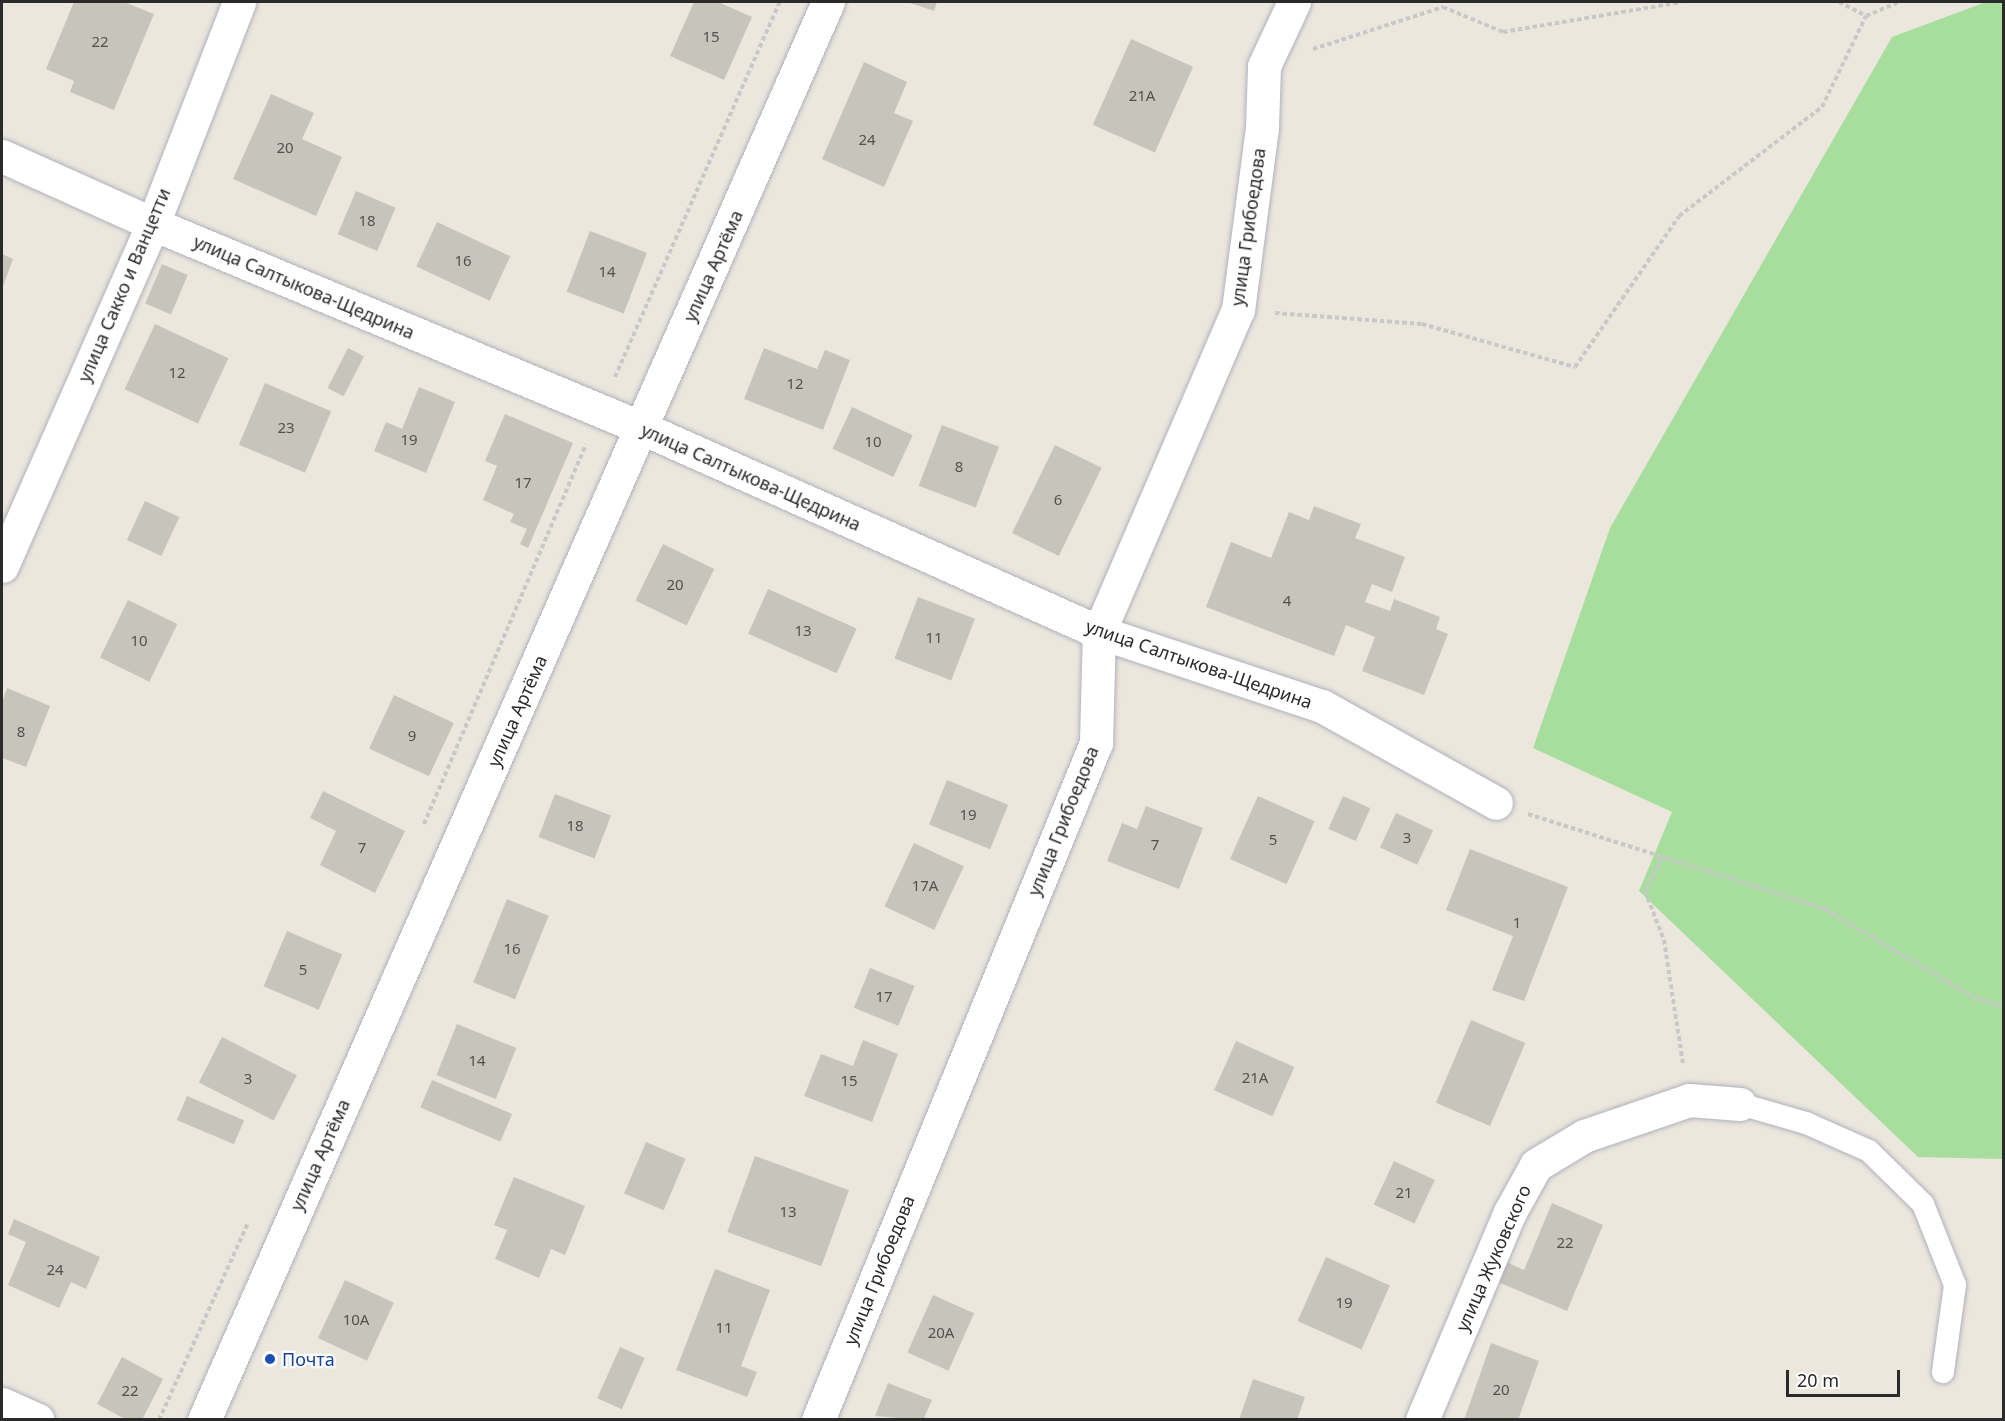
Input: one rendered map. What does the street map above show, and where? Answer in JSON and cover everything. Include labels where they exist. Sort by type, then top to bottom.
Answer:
[{"type":"street","name":"улица Сакко и Ванцетти","points":[[2,566],[153,224],[239,2]]},
{"type":"street","name":"улица Артёма","points":[[204,1419],[828,2]]},
{"type":"street","name":"улица Грибоедова","points":[[818,1419],[1096,743],[1098,632],[1238,310],[1262,128],[1264,66],[1294,2]]},
{"type":"street","name":"улица Салтыкова-Щедрина","points":[[2,156],[153,224],[642,428],[1098,632],[1323,706],[1496,803]]},
{"type":"street","name":"улица Жуковского","points":[[1422,1419],[1510,1212],[1536,1165],[1584,1136],[1689,1100],[1740,1104]]},
{"type":"street","points":[[2,1404],[38,1419]]},
{"type":"lane","points":[[1740,1104],[1806,1124],[1869,1151],[1923,1204],[1955,1285],[1943,1372]]},
{"type":"path","points":[[418,836],[600,410],[780,2]]},
{"type":"path","points":[[1264,66],[1443,7],[1503,32],[1683,2]]},
{"type":"path","points":[[1839,2],[1866,16]]},
{"type":"path","points":[[1238,310],[1422,324],[1575,368],[1679,216],[1822,107],[1866,16],[1899,2]]},
{"type":"path","points":[[1496,803],[1825,909],[1975,998],[2004,1007]]},
{"type":"path","points":[[1662,858],[1645,891],[1664,940],[1689,1100]]},
{"type":"path","points":[[159,1419],[251,1216]]},
{"type":"green space","points":[[1986,2],[2004,2],[2003,1159],[1918,1157],[1639,891],[1672,812],[1533,748],[1610,528],[1892,37]]},
{"type":"building","points":[[74,2],[124,2],[154,14],[114,110],[70,92],[74,81],[46,69]]},
{"type":"building","points":[[694,2],[718,2],[752,17],[724,80],[670,56]]},
{"type":"building","points":[[907,2],[937,2],[934,11]]},
{"type":"building","points":[[1131,39],[1193,67],[1155,153],[1093,125]]},
{"type":"building","points":[[864,62],[907,82],[894,113],[913,121],[884,187],[822,159]]},
{"type":"building","points":[[271,94],[314,113],[302,139],[342,157],[316,216],[233,179]]},
{"type":"building","points":[[356,191],[396,208],[377,251],[338,234]]},
{"type":"building","points":[[437,222],[510,256],[490,301],[416,266]]},
{"type":"building","points":[[590,231],[647,253],[624,314],[567,292]]},
{"type":"building","points":[[2,254],[13,259],[2,289]]},
{"type":"building","points":[[162,264],[188,275],[171,315],[145,304]]},
{"type":"building","points":[[155,324],[228,358],[198,423],[125,389]]},
{"type":"building","points":[[348,348],[364,356],[344,396],[328,388]]},
{"type":"building","points":[[764,348],[817,369],[825,350],[850,360],[823,430],[744,399]]},
{"type":"building","points":[[265,383],[331,411],[305,473],[239,445]]},
{"type":"building","points":[[419,387],[455,402],[426,473],[374,451],[386,422],[402,429]]},
{"type":"building","points":[[852,407],[913,435],[893,477],[833,449]]},
{"type":"building","points":[[505,414],[573,443],[528,548],[520,544],[527,529],[510,522],[514,514],[483,500],[497,466],[485,461]]},
{"type":"building","points":[[942,425],[999,447],[976,508],[919,486]]},
{"type":"building","points":[[1055,445],[1102,468],[1059,556],[1012,533]]},
{"type":"building","points":[[145,501],[179,517],[161,556],[127,540]]},
{"type":"building","points":[[1314,506],[1361,524],[1355,538],[1405,557],[1392,592],[1372,584],[1365,602],[1390,611],[1394,599],[1440,617],[1436,629],[1448,634],[1424,695],[1362,671],[1375,637],[1346,625],[1334,656],[1206,607],[1231,542],[1271,558],[1289,512],[1309,520]]},
{"type":"building","points":[[663,544],[714,569],[687,626],[635,601]]},
{"type":"building","points":[[768,589],[857,628],[837,673],[748,634]]},
{"type":"building","points":[[918,597],[975,619],[951,680],[894,659]]},
{"type":"building","points":[[128,600],[177,624],[149,682],[100,658]]},
{"type":"building","points":[[7,688],[50,706],[26,767],[2,758],[2,703]]},
{"type":"building","points":[[394,695],[454,723],[429,776],[369,748]]},
{"type":"building","points":[[947,780],[1008,805],[990,849],[929,825]]},
{"type":"building","points":[[323,791],[405,831],[375,893],[320,865],[336,831],[310,818]]},
{"type":"building","points":[[555,794],[611,816],[595,858],[539,837]]},
{"type":"building","points":[[1258,796],[1315,821],[1287,884],[1230,859]]},
{"type":"building","points":[[1343,796],[1370,808],[1356,841],[1328,829]]},
{"type":"building","points":[[1146,806],[1203,828],[1179,889],[1107,861],[1122,823],[1137,829]]},
{"type":"building","points":[[1396,813],[1433,830],[1417,865],[1380,847]]},
{"type":"building","points":[[914,843],[964,866],[934,930],[884,906]]},
{"type":"building","points":[[1470,849],[1568,887],[1524,1001],[1492,990],[1513,936],[1446,910]]},
{"type":"building","points":[[507,899],[549,916],[515,999],[473,982]]},
{"type":"building","points":[[287,931],[342,954],[319,1010],[264,986]]},
{"type":"building","points":[[870,968],[915,986],[898,1026],[854,1008]]},
{"type":"building","points":[[1471,1020],[1525,1043],[1490,1126],[1436,1103]]},
{"type":"building","points":[[457,1024],[516,1048],[496,1099],[436,1075]]},
{"type":"building","points":[[222,1037],[297,1075],[274,1121],[199,1082]]},
{"type":"building","points":[[863,1040],[898,1054],[872,1122],[804,1096],[821,1054],[853,1066]]},
{"type":"building","points":[[1236,1041],[1294,1067],[1273,1116],[1214,1090]]},
{"type":"building","points":[[432,1080],[512,1114],[500,1142],[420,1108]]},
{"type":"building","points":[[187,1096],[244,1120],[234,1144],[177,1120]]},
{"type":"building","points":[[646,1142],[686,1159],[664,1210],[624,1194]]},
{"type":"building","points":[[755,1156],[849,1190],[821,1266],[727,1232]]},
{"type":"building","points":[[1394,1161],[1435,1180],[1414,1224],[1374,1205]]},
{"type":"building","points":[[514,1177],[585,1206],[565,1255],[551,1249],[539,1278],[495,1259],[507,1230],[494,1225]]},
{"type":"building","points":[[1552,1203],[1603,1225],[1567,1311],[1498,1282],[1506,1262],[1524,1270]]},
{"type":"building","points":[[14,1219],[100,1257],[86,1289],[71,1282],[59,1308],[8,1285],[26,1242],[8,1234]]},
{"type":"building","points":[[1326,1257],[1390,1285],[1361,1349],[1298,1321]]},
{"type":"building","points":[[715,1269],[770,1290],[741,1366],[757,1372],[747,1397],[676,1370]]},
{"type":"building","points":[[345,1280],[394,1303],[367,1361],[318,1338]]},
{"type":"building","points":[[933,1295],[974,1313],[948,1371],[907,1353]]},
{"type":"building","points":[[1491,1343],[1539,1361],[1518,1420],[1464,1420]]},
{"type":"building","points":[[620,1347],[645,1358],[622,1409],[597,1398]]},
{"type":"building","points":[[122,1357],[163,1379],[142,1420],[127,1420],[97,1404]]},
{"type":"building","points":[[1253,1379],[1305,1397],[1297,1420],[1239,1420]]},
{"type":"building","points":[[888,1383],[932,1400],[923,1420],[875,1416]]},
{"type":"place","name":"Почта","points":[[270,1359]]}]
